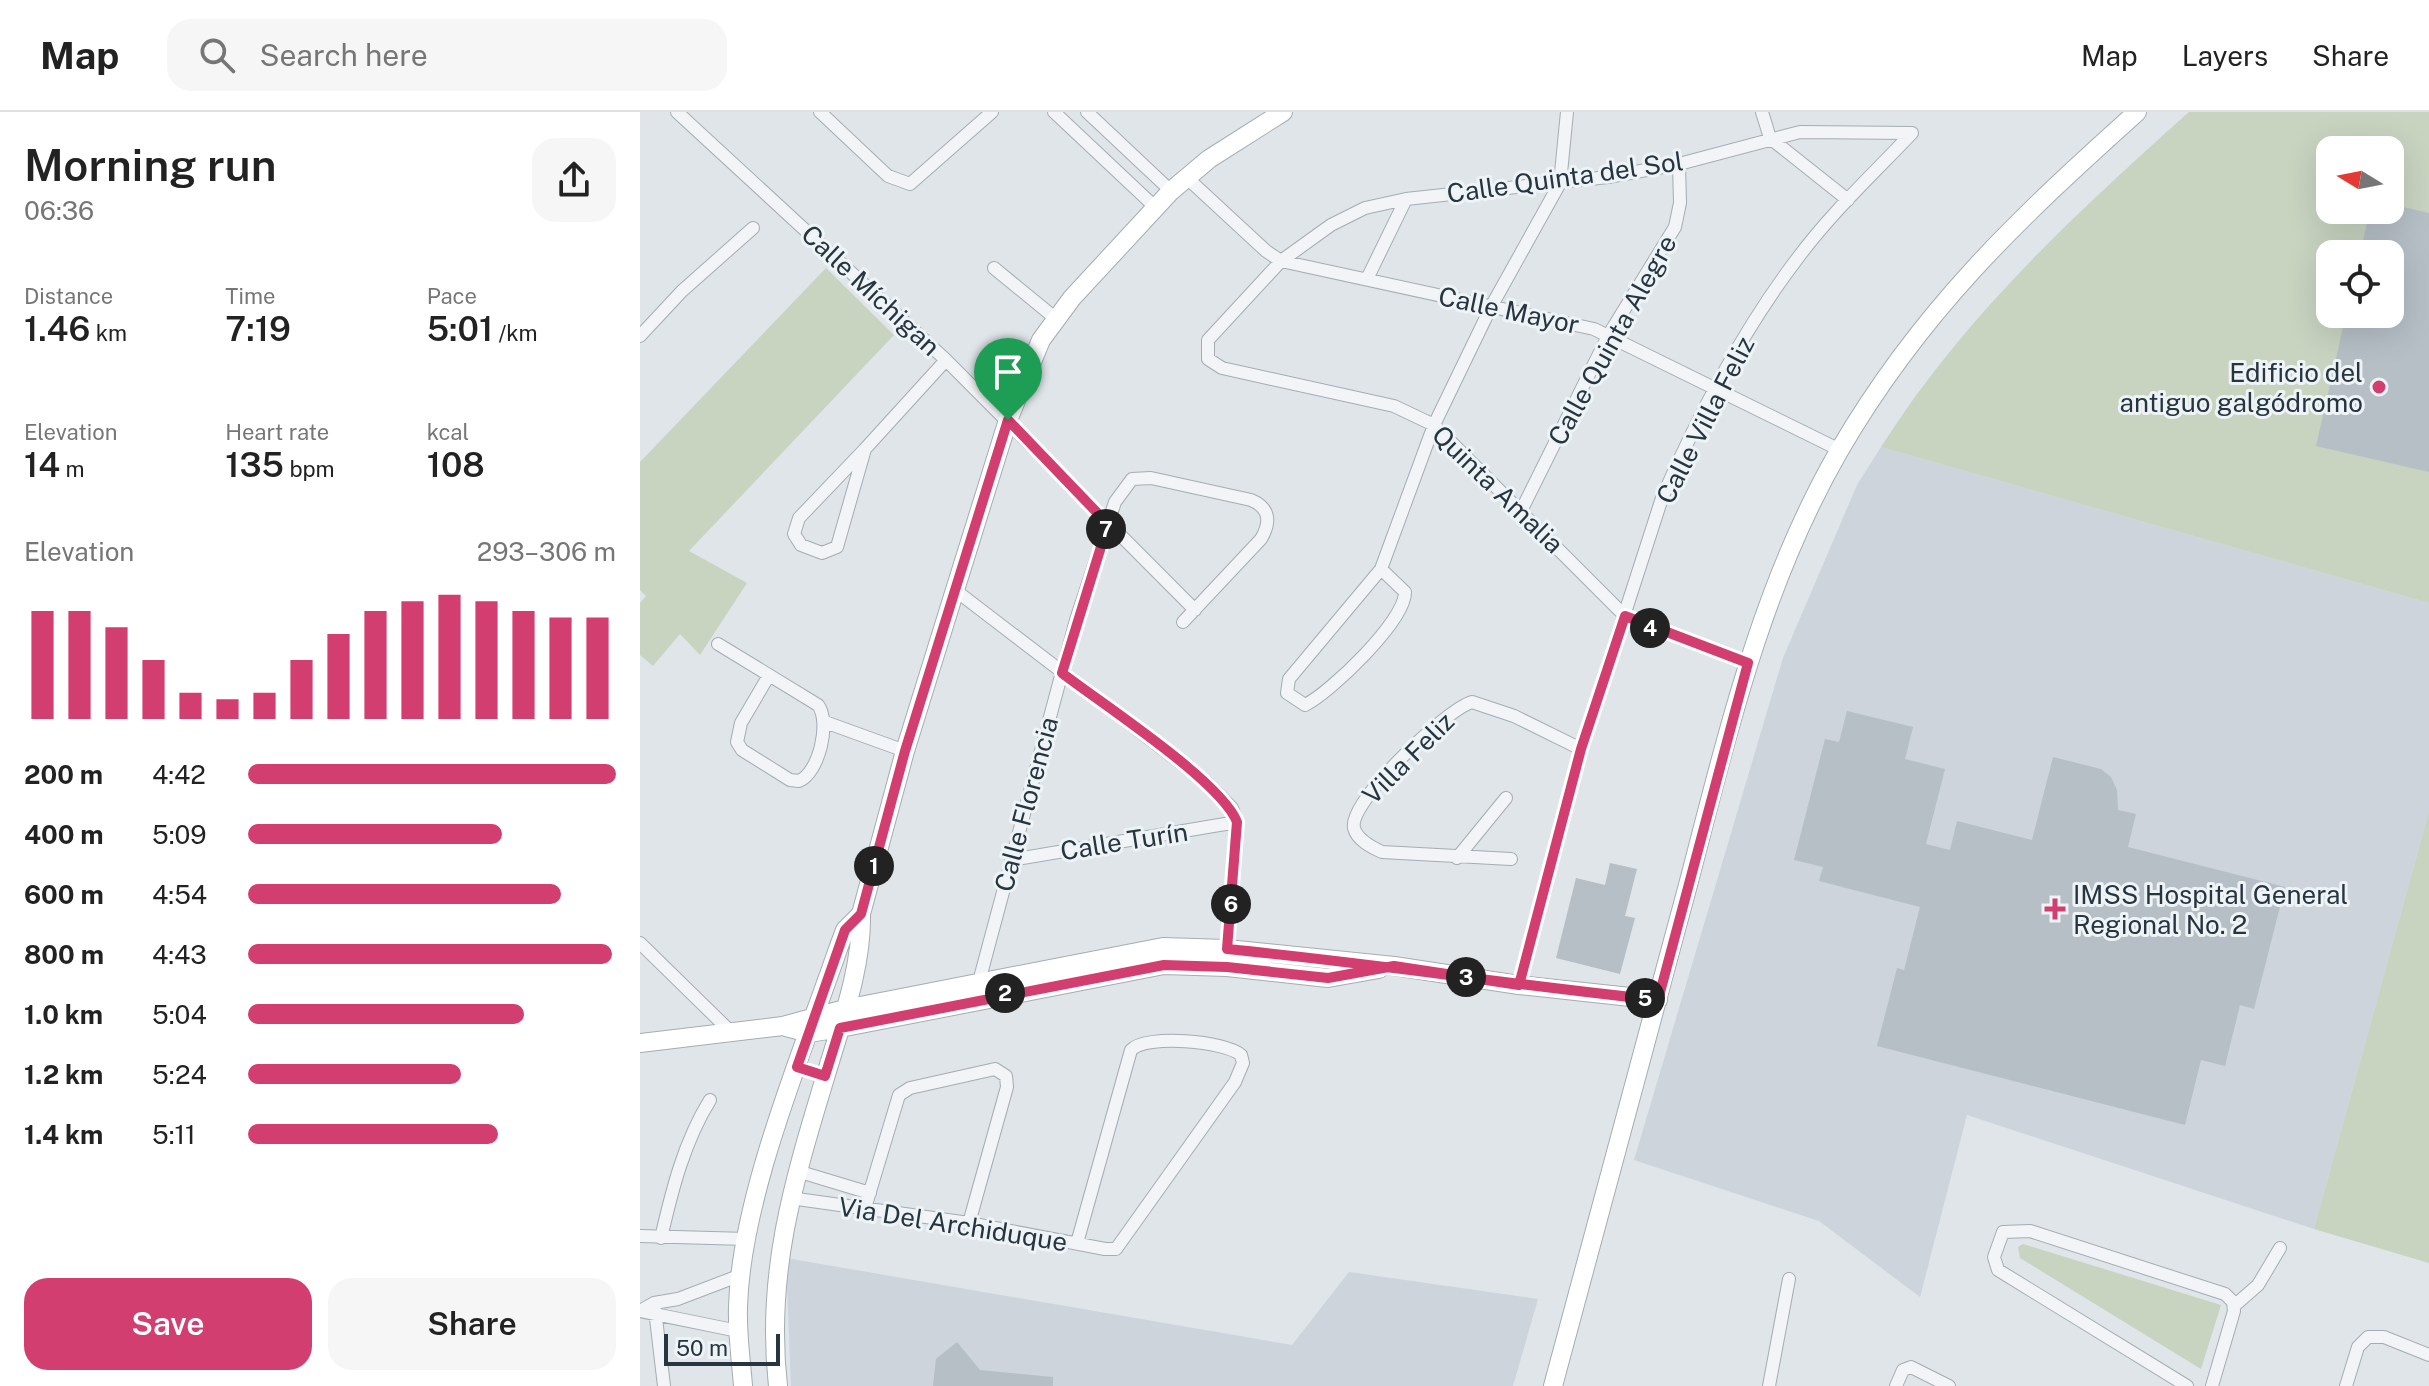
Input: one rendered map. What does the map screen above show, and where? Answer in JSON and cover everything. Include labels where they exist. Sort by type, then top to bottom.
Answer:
[{"type":"street","name":"Calle Míchigan","points":[[677,112],[946,360],[1195,610]]},
{"type":"street","points":[[820,112],[888,176],[910,184],[992,112]]},
{"type":"street","points":[[1054,112],[1155,207]]},
{"type":"street","points":[[1087,112],[1171,191]]},
{"type":"street","points":[[778,1386],[774,1292],[790,1198],[845,1009],[862,940],[861,914],[905,751],[1008,420],[1041,340],[1055,318],[1186,177],[1235,140],[1283,112]]},
{"type":"street","points":[[1381,569],[1405,592],[1400,611],[1351,666],[1313,700],[1305,705],[1297,703],[1287,693],[1289,679],[1381,569],[1434,425],[1491,307],[1560,183],[1567,112]]},
{"type":"street","points":[[1762,112],[1770,138],[1848,200]]},
{"type":"street","points":[[1553,1386],[1748,663],[1783,563],[1840,450],[1915,337],[1968,273],[2020,218],[2137,112]]},
{"type":"street","name":"Calle Quinta del Sol","points":[[1222,368],[1208,359],[1205,350],[1211,332],[1281,261],[1331,225],[1365,208],[1406,199],[1560,183],[1679,164],[1770,138],[1827,130],[1912,133]]},
{"type":"street","name":"Calle Villa Feliz","points":[[1519,985],[1581,749],[1662,498],[1716,388],[1788,271],[1848,200],[1912,133]]},
{"type":"street","name":"Calle Quinta Alegre","points":[[1521,511],[1608,336],[1665,248],[1675,227],[1680,203],[1679,164]]},
{"type":"street","name":"Calle Mayor","points":[[1186,177],[1266,251],[1281,261],[1581,325],[1840,450]]},
{"type":"street","points":[[1367,279],[1406,199]]},
{"type":"street","points":[[640,336],[682,291],[753,228]]},
{"type":"street","points":[[994,268],[1055,318]]},
{"type":"street","points":[[865,449],[837,547],[822,553],[798,542],[794,534],[799,518],[946,360]]},
{"type":"street","name":"Quinta Amalia","points":[[1222,368],[1394,406],[1434,425],[1625,616],[1748,663]]},
{"type":"street","name":"Calle Florencia","points":[[977,991],[1062,673],[1108,524],[1121,490],[1132,479],[1166,481],[1251,500],[1264,506],[1267,526],[1261,539],[1195,610]]},
{"type":"street","points":[[955,590],[1206,782],[1232,808],[1237,822],[1227,958]]},
{"type":"street","points":[[1183,622],[1195,610]]},
{"type":"street","points":[[718,644],[818,705],[825,722],[811,772],[799,781],[790,780],[742,750],[737,732],[768,677]]},
{"type":"street","name":"Villa Feliz","points":[[1511,859],[1382,852],[1363,841],[1354,829],[1354,818],[1362,801],[1453,711],[1472,702],[1481,703],[1581,749]]},
{"type":"street","points":[[825,722],[905,751]]},
{"type":"street","points":[[1457,858],[1506,798]]},
{"type":"street","name":"Calle Turín","points":[[1011,860],[1237,822]]},
{"type":"street","points":[[743,1386],[738,1331],[741,1275],[747,1239],[811,1025],[845,930],[861,914]]},
{"type":"street","points":[[640,943],[733,1034]]},
{"type":"street","points":[[640,1043],[783,1026],[840,1028],[1144,950],[1227,958],[1394,966],[1519,985],[1658,1000]]},
{"type":"street","points":[[811,1025],[845,1009],[977,991]]},
{"type":"street","name":"Via Del Archiduque","points":[[790,1198],[969,1223],[1077,1243],[1116,1249],[1235,1082],[1243,1063],[1241,1055],[1217,1046],[1153,1041],[1137,1044],[1128,1057],[1077,1243]]},
{"type":"street","points":[[797,1067],[825,1076]]},
{"type":"street","points":[[865,1208],[899,1095],[910,1088],[990,1070],[1003,1072],[1007,1087],[969,1223]]},
{"type":"street","points":[[661,1238],[693,1127],[710,1100]]},
{"type":"street","name":"Via Del Archiduque","points":[[797,1171],[870,1193]]},
{"type":"street","points":[[2187,1386],[1998,1270],[1994,1257],[2000,1237],[2010,1230],[2030,1231],[2218,1290],[2232,1302]]},
{"type":"street","points":[[640,1236],[747,1239]]},
{"type":"street","points":[[2212,1386],[2232,1302],[2258,1285],[2280,1248]]},
{"type":"street","points":[[655,1310],[741,1275]]},
{"type":"street","points":[[1769,1386],[1789,1279]]},
{"type":"street","points":[[655,1310],[664,1386]]},
{"type":"street","points":[[640,1311],[655,1310],[738,1331]]},
{"type":"street","points":[[2346,1386],[2358,1347],[2368,1337],[2384,1337],[2429,1355]]},
{"type":"street","points":[[1896,1386],[1903,1370],[1920,1369],[1949,1386]]},
{"type":"shaded area","name":"IMSS Hospital General Regional No. 2","points":[[1881,447],[2429,603],[2429,811],[2314,1229],[1967,1115],[1920,1297],[1819,1221],[1634,1160],[1783,658],[1857,485]]},
{"type":"shaded area","points":[[786,1258],[1292,1345],[1349,1272],[1538,1299],[1513,1386],[791,1386]]},
{"type":"green space","points":[[2189,112],[2429,112],[2429,603],[1881,447],[1948,354],[1984,311],[2063,229]]},
{"type":"green space","points":[[826,268],[894,335],[689,551],[747,583],[700,655],[680,634],[653,666],[640,655],[640,603],[646,596],[640,590],[640,462]]},
{"type":"green space","points":[[2429,811],[2429,1263],[2314,1229]]},
{"type":"green space","points":[[2023,1244],[2221,1305],[2201,1369],[2020,1258],[2018,1247]]},
{"type":"building","name":"Edificio del antiguo galgódromo","points":[[2404,207],[2429,213],[2429,472],[2316,446],[2343,328],[2404,328],[2404,240],[2363,240],[2367,224],[2404,224]]},
{"type":"building","points":[[1847,711],[1913,727],[1905,759],[1945,769],[1926,844],[1950,850],[1957,821],[2032,840],[2053,757],[2101,769],[2111,777],[2117,790],[2118,810],[2136,814],[2128,847],[2285,887],[2254,1009],[2240,1005],[2225,1066],[2201,1060],[2185,1125],[1877,1046],[1897,968],[1904,970],[1920,907],[1819,881],[1823,867],[1794,860],[1825,739],[1839,742]]},
{"type":"building","points":[[1610,863],[1637,869],[1625,916],[1635,918],[1620,974],[1556,958],[1576,878],[1605,885]]},
{"type":"building","points":[[957,1342],[980,1370],[1053,1377],[1053,1386],[933,1386],[936,1359]]},
{"type":"place","name":"Edificio del antiguo galgódromo","points":[[2379,387]]},
{"type":"place","name":"IMSS Hospital General Regional No. 2","points":[[2055,909]]},
{"type":"route","points":[[1008,420],[905,751],[861,914],[845,930],[797,1067],[825,1076],[840,1028],[1146,967],[1227,967],[1328,978],[1394,966],[1519,985],[1581,749],[1625,616],[1658,632],[1748,663],[1658,1000],[1519,985],[1462,977],[1394,966],[1227,949],[1237,822],[1232,808],[1206,782],[1062,673],[1108,524],[1027,444],[1008,420]]}]
